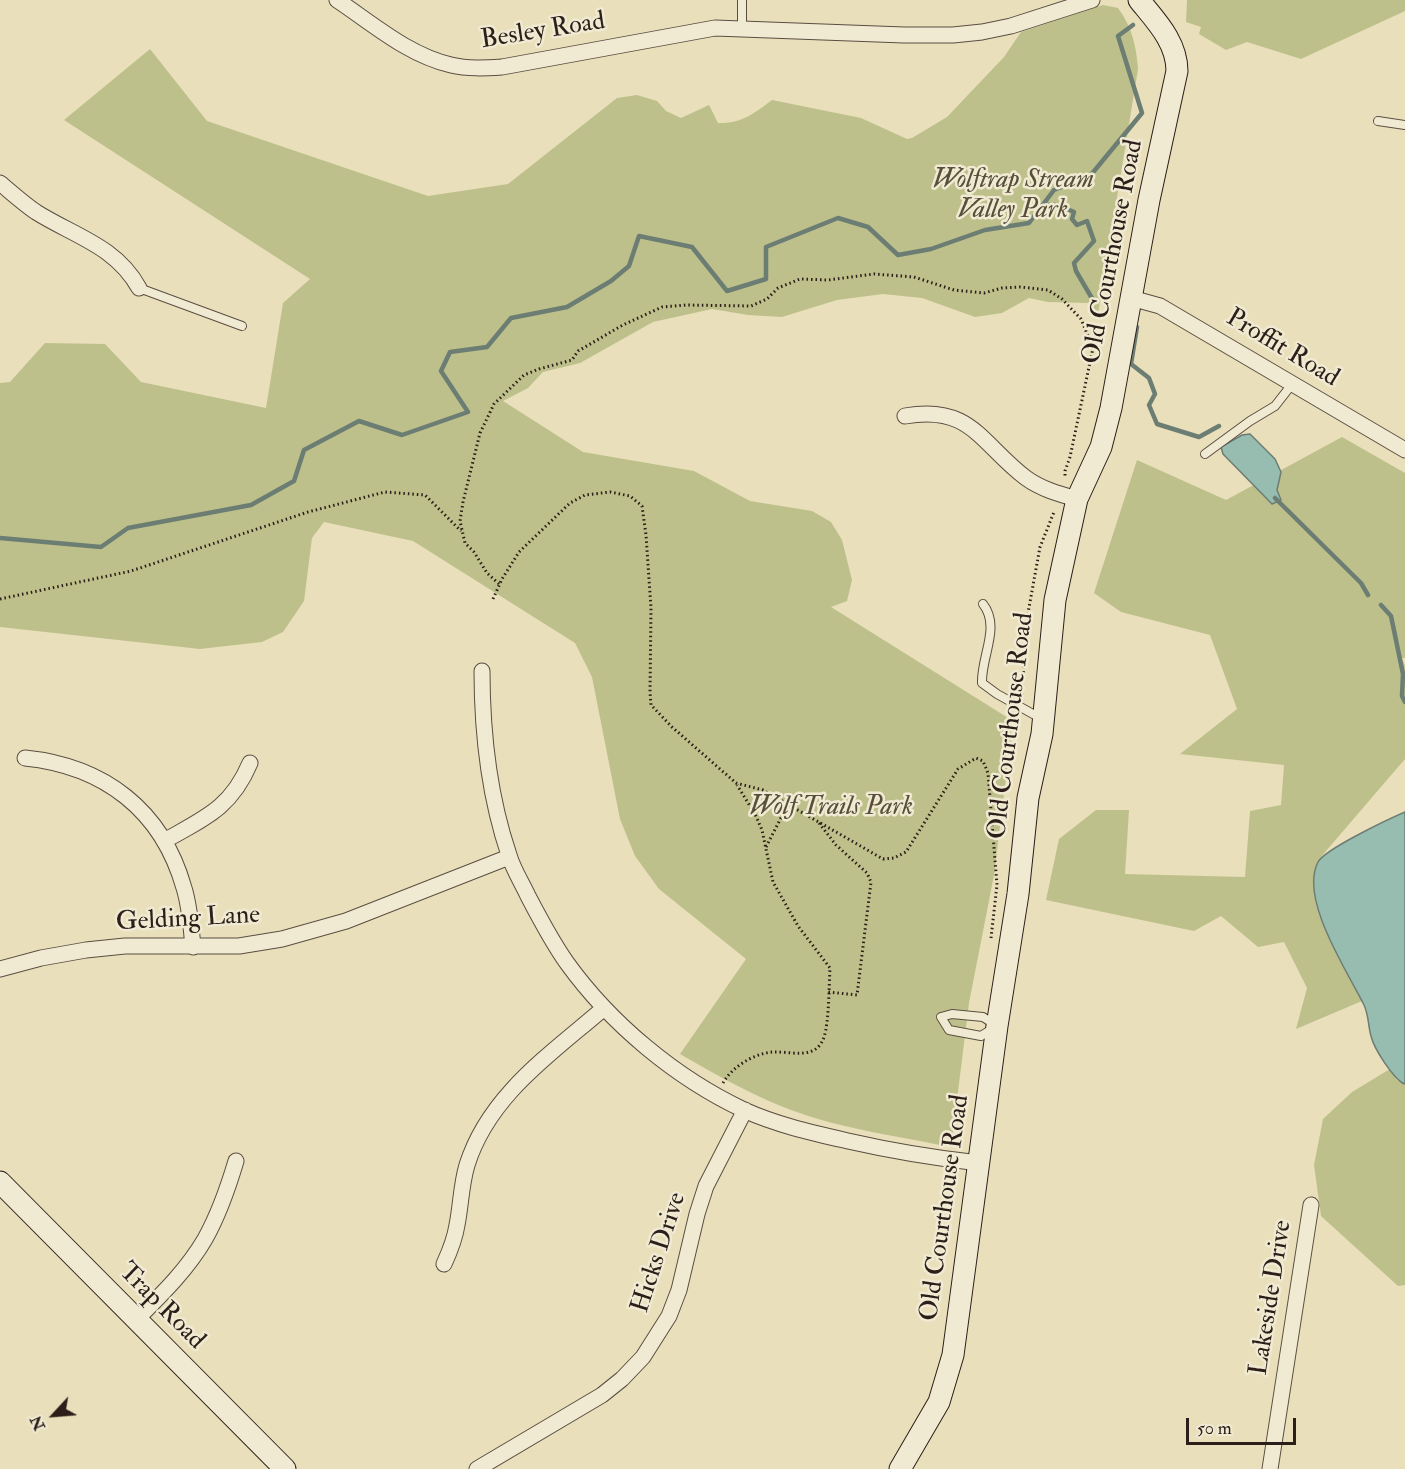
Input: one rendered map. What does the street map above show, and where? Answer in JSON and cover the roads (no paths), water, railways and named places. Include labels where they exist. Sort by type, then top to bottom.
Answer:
[{"type":"street","name":"Besley Road","points":[[337,0],[410,49],[432,60],[477,68],[502,67],[715,28],[904,35],[952,35],[982,32],[1011,26],[1092,0]]},
{"type":"street","name":"Old Courthouse Road","points":[[900,1469],[939,1402],[949,1371],[957,1331],[997,1026],[1018,894],[1028,798],[1043,720],[1055,600],[1077,499],[1101,447],[1109,418],[1149,201],[1177,71],[1174,50],[1168,38],[1139,0]]},
{"type":"street","points":[[0,183],[36,211],[109,252],[130,273],[139,288]]},
{"type":"street","name":"Proffit Road","points":[[1131,298],[1160,306],[1405,450]]},
{"type":"street","points":[[905,416],[937,413],[954,417],[991,444],[1028,479],[1048,490],[1077,499]]},
{"type":"street","points":[[482,671],[482,716],[495,808],[509,857],[540,919],[567,963],[604,1008],[641,1042],[682,1074],[745,1110],[817,1134],[903,1153],[978,1163]]},
{"type":"street","points":[[25,758],[73,768],[107,783],[135,804],[152,822],[165,841],[184,889],[193,947]]},
{"type":"street","points":[[165,841],[220,808],[243,780],[250,763]]},
{"type":"street","name":"Gelding Lane","points":[[0,969],[41,958],[86,950],[134,946],[239,946],[282,939],[321,930],[509,857]]},
{"type":"street","points":[[444,1264],[455,1234],[466,1167],[474,1144],[486,1121],[522,1078],[604,1008]]},
{"type":"street","name":"Hicks Drive","points":[[477,1469],[602,1395],[643,1358],[669,1316],[706,1186],[745,1110]]},
{"type":"street","points":[[136,1320],[183,1270],[205,1239],[218,1215],[236,1161]]},
{"type":"street","name":"Trap Road","points":[[0,1182],[285,1469]]},
{"type":"street","name":"Lakeside Drive","points":[[1270,1469],[1311,1205]]},
{"type":"lane","points":[[742,0],[742,28]]},
{"type":"lane","points":[[1378,121],[1405,124]]},
{"type":"lane","points":[[139,288],[242,326]]},
{"type":"lane","points":[[1205,454],[1275,406],[1293,383]]},
{"type":"lane","points":[[983,604],[990,613],[992,625],[982,683],[1043,720]]},
{"type":"lane","points":[[952,1014],[983,1017],[997,1026],[981,1036],[968,1034],[949,1030],[941,1017],[952,1014]]},
{"type":"water","points":[[1250,434],[1275,459],[1281,472],[1277,490],[1281,500],[1272,504],[1223,454],[1221,447],[1242,435]]},
{"type":"water","points":[[1405,812],[1404,1084],[1390,1070],[1373,1042],[1364,1005],[1337,955],[1320,915],[1315,895],[1314,877],[1318,862],[1323,856],[1358,835]]},
{"type":"waterway","points":[[0,538],[101,547],[128,528],[251,505],[294,481],[304,450],[359,421],[402,435],[468,412],[441,371],[450,352],[487,347],[511,318],[567,307],[611,281],[629,266],[639,236],[692,247],[727,291],[766,279],[766,247],[838,218],[868,227],[898,255],[931,249],[985,230],[1029,223],[1054,190],[1090,176],[1142,113],[1118,36],[1133,25]]},
{"type":"waterway","points":[[1042,205],[1058,205],[1074,212],[1072,219],[1077,225],[1087,221],[1094,241],[1074,263],[1076,271],[1093,300]]},
{"type":"waterway","points":[[1137,327],[1131,364],[1149,378],[1155,394],[1149,405],[1157,424],[1199,437],[1219,426]]},
{"type":"waterway","points":[[1275,498],[1361,583],[1368,595]]},
{"type":"waterway","points":[[1381,605],[1391,616],[1403,674],[1402,696],[1405,702]]},
{"type":"park label","name":"Wolftrap Stream Valley Park","points":[[1013,196]]},
{"type":"park label","name":"Wolf Trails Park","points":[[831,808]]}]
